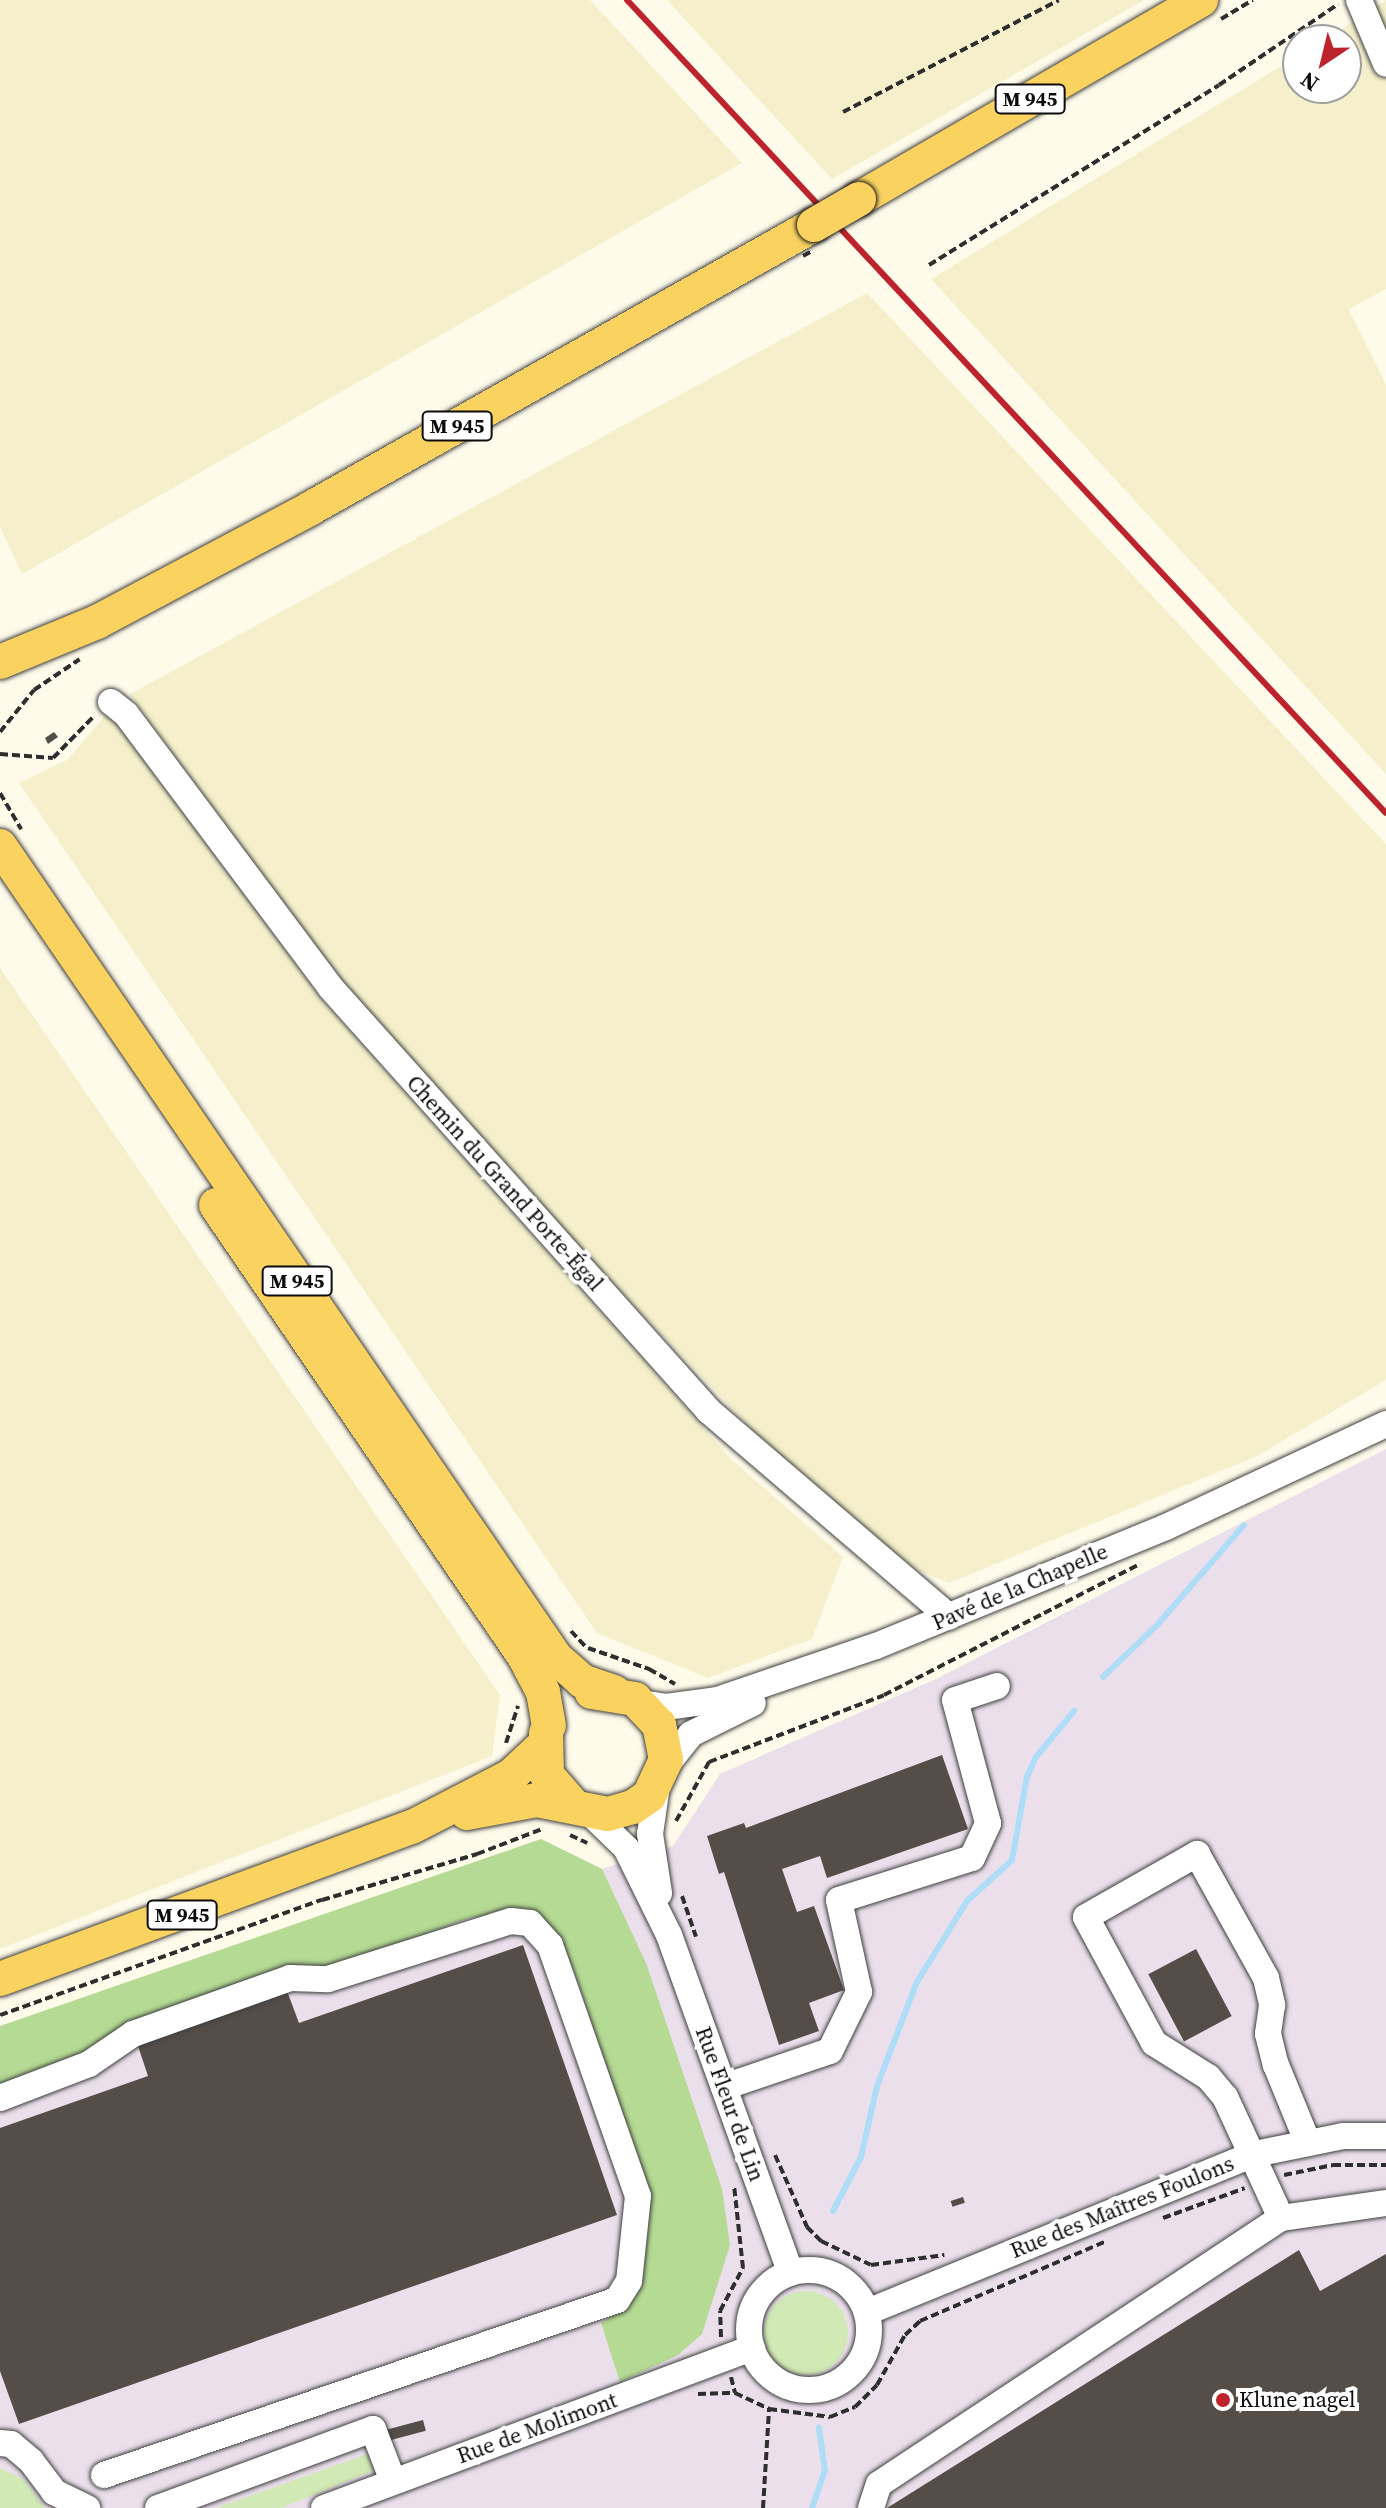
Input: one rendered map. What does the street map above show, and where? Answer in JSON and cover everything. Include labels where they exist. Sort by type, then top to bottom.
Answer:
[{"type":"main road","name":"M 945","points":[[0,688],[93,638],[386,467],[814,225],[1201,0]]},
{"type":"main road","name":"M 945","points":[[0,662],[93,638]]},
{"type":"main road","name":"M 945","points":[[0,846],[556,1658],[582,1681],[627,1697]]},
{"type":"main road","name":"M 945","points":[[0,886],[524,1656],[543,1692],[546,1736]]},
{"type":"main road","name":"Pavé de la Chapelle","points":[[0,1979],[412,1827],[511,1776],[573,1700],[627,1697]]},
{"type":"main road","points":[[627,1697],[662,1732],[661,1776]]},
{"type":"main road","points":[[546,1736],[550,1781],[582,1809]]},
{"type":"main road","name":"Pavé de la Chapelle","points":[[412,1827],[531,1800],[582,1809],[627,1810],[661,1776]]},
{"type":"street","points":[[1359,0],[1386,64]]},
{"type":"street","name":"Chemin du Grand Porte-Égal","points":[[111,702],[126,714],[330,987],[709,1411],[949,1617]]},
{"type":"street","name":"Pavé de la Chapelle","points":[[627,1697],[666,1707],[717,1700],[876,1646],[1166,1527],[1386,1424]]},
{"type":"street","points":[[661,1776],[680,1744],[706,1725],[876,1646]]},
{"type":"street","points":[[724,2087],[830,2051],[859,1992],[839,1900],[972,1858],[988,1823],[955,1700],[997,1686]]},
{"type":"street","name":"Rue Fleur de Lin","points":[[661,1776],[650,1834],[669,1935]]},
{"type":"street","name":"Rue Fleur de Lin","points":[[582,1809],[622,1842],[669,1935],[791,2273]]},
{"type":"street","points":[[1281,2218],[1255,2154],[1225,2097],[1208,2077],[1154,2043],[1086,1917],[1197,1854],[1266,1978],[1272,2005],[1268,2034],[1276,2065],[1308,2143]]},
{"type":"street","points":[[0,2098],[89,2064],[133,2034],[290,1978],[328,1979],[511,1921],[530,1923],[550,1945],[638,2196],[629,2281],[617,2300],[104,2475]]},
{"type":"street","name":"Rue des Maîtres Foulons","points":[[867,2312],[1255,2154],[1308,2143],[1386,2136]]},
{"type":"street","points":[[871,2508],[879,2484],[1281,2218],[1386,2203]]},
{"type":"street","points":[[810,2270],[837,2278],[858,2295],[867,2312],[869,2333],[859,2362],[837,2384],[817,2390],[777,2381],[752,2348],[749,2330],[756,2302],[774,2281],[791,2273],[810,2270]]},
{"type":"street","name":"Rue de Molimont","points":[[324,2508],[752,2348]]},
{"type":"street","points":[[358,2388],[393,2481]]},
{"type":"street","points":[[323,2400],[340,2442]]},
{"type":"street","points":[[158,2508],[373,2429]]},
{"type":"street","points":[[0,2443],[11,2444],[31,2461],[54,2492],[87,2508]]},
{"type":"path","points":[[843,112],[1059,0]]},
{"type":"path","points":[[929,265],[1219,85],[1344,0]]},
{"type":"path","points":[[0,732],[34,690],[93,638]]},
{"type":"path","points":[[0,754],[53,758],[111,702]]},
{"type":"path","points":[[709,1762],[884,1695],[1141,1563]]},
{"type":"path","points":[[0,2015],[322,1900],[477,1854],[539,1828]]},
{"type":"path","points":[[678,1885],[697,1940]]},
{"type":"path","points":[[768,2140],[807,2227],[821,2241],[871,2265],[950,2254]]},
{"type":"path","points":[[1150,2223],[1267,2181],[1333,2165],[1386,2165]]},
{"type":"path","points":[[733,2180],[743,2268],[720,2311],[726,2357],[735,2393],[769,2409],[830,2417],[855,2407],[877,2385],[905,2335],[920,2321],[1122,2235]]},
{"type":"path","points":[[763,2508],[769,2409]]},
{"type":"shaded area","points":[[0,0],[590,0],[742,163],[22,574],[0,527]]},
{"type":"shaded area","points":[[667,0],[1144,0],[832,179]]},
{"type":"shaded area","points":[[1386,0],[1386,289],[1349,309],[1386,385],[1386,774],[931,279],[1282,66],[1282,104],[1362,104],[1362,24],[1349,24]]},
{"type":"shaded area","points":[[867,293],[1386,844],[1386,1380],[1257,1456],[949,1583],[915,1569],[777,1456],[506,1170],[342,983],[130,694]]},
{"type":"shaded area","points":[[106,715],[121,726],[321,999],[731,1459],[843,1557],[812,1639],[708,1678],[597,1633],[19,783],[67,760]]},
{"type":"shaded area","points":[[0,968],[500,1695],[492,1756],[0,1949]]},
{"type":"shaded area","points":[[1386,1449],[1386,2508],[0,2508],[0,2031],[541,1839],[602,1869],[673,1846],[720,1774],[936,1679]]},
{"type":"green space","points":[[541,1839],[602,1869],[646,1963],[722,2189],[730,2245],[702,2334],[678,2355],[620,2382],[601,2323],[627,2306],[646,2183],[573,1969],[549,1926],[514,1912],[469,1918],[0,2092],[0,2026]]},
{"type":"green space","points":[[806,2291],[822,2294],[836,2303],[845,2317],[848,2333],[845,2349],[836,2363],[822,2372],[806,2375],[790,2372],[776,2363],[767,2349],[764,2333],[767,2317],[776,2303],[790,2294]]},
{"type":"green space","points":[[370,2453],[377,2469],[281,2508],[216,2508]]},
{"type":"green space","points":[[0,2468],[23,2479],[45,2508],[0,2508]]},
{"type":"building","points":[[54,732],[58,737],[48,744],[45,738]]},
{"type":"building","points":[[942,1755],[968,1829],[827,1878],[820,1856],[782,1869],[797,1912],[814,1906],[844,1990],[809,2003],[819,2031],[779,2045],[724,1872],[719,1874],[707,1836],[744,1823],[746,1828]]},
{"type":"building","points":[[523,1945],[617,2215],[19,2424],[0,2371],[0,2128],[148,2076],[137,2043],[287,1991],[299,2023]]},
{"type":"building","points":[[1196,1949],[1232,2016],[1184,2041],[1148,1974]]},
{"type":"building","points":[[963,2197],[965,2203],[952,2207],[951,2201]]},
{"type":"building","name":"Klune nagel","points":[[1299,2250],[1320,2291],[1386,2254],[1386,2508],[887,2508]]},
{"type":"building","points":[[423,2420],[426,2431],[390,2440],[387,2430]]},
{"type":"waterway","points":[[1103,1677],[1158,1624],[1244,1525]]},
{"type":"waterway","points":[[833,2211],[861,2157],[877,2086],[917,1982],[967,1901],[1012,1860],[1027,1777],[1036,1757],[1074,1711]]},
{"type":"waterway","points":[[812,2508],[825,2471],[819,2427]]},
{"type":"railway","points":[[627,0],[1386,813]]},
{"type":"place","name":"Klune nagel","points":[[1223,2400]]}]
